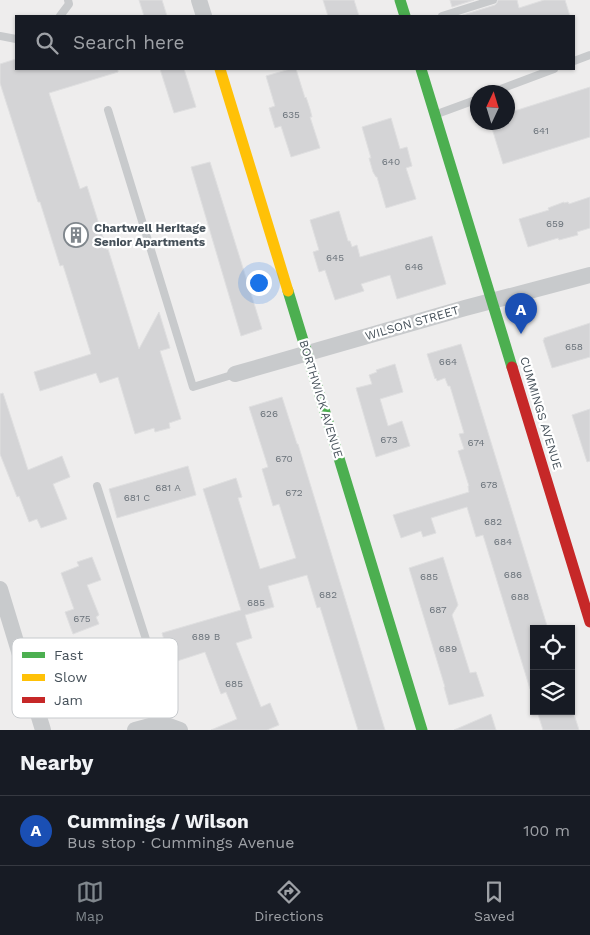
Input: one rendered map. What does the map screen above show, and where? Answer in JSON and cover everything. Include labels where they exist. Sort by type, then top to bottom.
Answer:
[{"type":"street","points":[[199,0],[204,15]]},
{"type":"street","points":[[400,0],[405,15]]},
{"type":"street","name":"BORTHWICK AVENUE","points":[[220,70],[422,730]]},
{"type":"street","name":"CUMMINGS AVENUE","points":[[421,70],[590,622]]},
{"type":"street","name":"WILSON STREET","points":[[235,374],[492,300],[590,275]]},
{"type":"street","points":[[0,589],[15,638]]},
{"type":"street","points":[[40,718],[44,730]]},
{"type":"street","points":[[135,730],[161,723],[180,730]]},
{"type":"lane","points":[[61,15],[69,4],[68,0]]},
{"type":"lane","points":[[445,15],[493,0]]},
{"type":"lane","points":[[0,36],[15,40]]},
{"type":"lane","points":[[575,61],[590,55]]},
{"type":"lane","points":[[512,85],[551,70]]},
{"type":"lane","points":[[436,115],[470,101]]},
{"type":"lane","points":[[108,110],[193,387],[235,374]]},
{"type":"lane","points":[[97,486],[146,638]]},
{"type":"lane","points":[[161,718],[161,723]]},
{"type":"building","points":[[139,0],[162,0],[167,15],[144,15]]},
{"type":"building","points":[[323,0],[354,0],[359,15],[328,15]]},
{"type":"building","points":[[450,0],[474,0],[452,7]]},
{"type":"building","points":[[498,0],[517,0],[519,8],[544,0],[565,0],[570,15],[463,15],[497,3]]},
{"type":"building","name":"Chartwell Heritage Senior Apartments","points":[[15,59],[15,70],[118,70],[118,72],[49,93],[80,189],[87,186],[139,349],[159,312],[170,348],[160,351],[181,419],[169,423],[170,428],[155,432],[154,428],[135,434],[118,377],[100,383],[96,373],[40,391],[34,372],[91,354],[63,265],[60,266],[40,202],[38,202],[0,83],[0,64]]},
{"type":"building","points":[[160,70],[184,70],[196,107],[174,113]]},
{"type":"building","points":[[287,70],[296,70],[310,109],[312,117],[310,117],[320,148],[291,157],[281,126],[275,128],[269,108],[275,106],[266,76]]},
{"type":"building","points":[[590,87],[590,137],[503,164],[492,130],[515,130],[515,111]]},
{"type":"building","points":[[391,118],[400,149],[407,147],[412,166],[406,168],[416,199],[386,208],[377,177],[373,172],[362,127]]},
{"type":"building","points":[[210,162],[262,329],[241,336],[191,167]]},
{"type":"building","points":[[590,197],[590,228],[577,232],[578,235],[559,240],[558,238],[528,247],[519,219],[549,210],[548,208],[564,202],[569,204]]},
{"type":"building","points":[[339,211],[348,241],[350,241],[352,247],[357,245],[360,257],[432,236],[446,284],[397,299],[390,275],[361,284],[364,291],[335,300],[325,270],[319,272],[313,252],[319,250],[310,220]]},
{"type":"building","points":[[590,323],[590,357],[552,368],[544,338]]},
{"type":"building","points":[[461,344],[547,625],[530,625],[530,689],[483,535],[476,537],[467,507],[431,518],[436,533],[423,537],[421,531],[401,538],[393,515],[469,492],[469,486],[458,451],[464,449],[459,434],[464,433],[450,386],[448,386],[445,378],[437,381],[435,379],[427,354]]},
{"type":"building","points":[[395,364],[403,392],[380,399],[388,426],[402,421],[410,446],[376,457],[356,388],[372,384],[369,375],[377,372],[376,370]]},
{"type":"building","points":[[3,393],[28,470],[62,456],[70,477],[53,484],[67,519],[41,528],[37,519],[29,522],[0,454],[0,394]]},
{"type":"building","points":[[282,397],[385,730],[358,730],[320,607],[317,608],[307,575],[268,586],[274,607],[245,615],[252,638],[236,643],[261,707],[270,703],[279,725],[267,730],[211,730],[237,719],[226,692],[221,694],[205,652],[178,661],[178,638],[164,638],[162,633],[241,610],[203,489],[236,478],[242,497],[238,498],[260,569],[296,558],[279,504],[273,506],[262,469],[268,467],[249,407]]},
{"type":"building","points":[[590,409],[590,461],[587,462],[572,415]]},
{"type":"building","points":[[188,466],[196,495],[117,518],[109,489]]},
{"type":"building","points":[[92,557],[101,580],[87,585],[99,615],[96,617],[99,624],[73,634],[65,612],[74,609],[61,573],[79,566],[77,562]]},
{"type":"building","points":[[443,557],[458,605],[452,615],[470,673],[476,672],[484,696],[449,705],[409,568]]},
{"type":"building","points":[[491,714],[496,730],[454,730]]},
{"type":"building","points":[[538,715],[574,715],[579,730],[543,730]]},
{"type":"traffic: fast","points":[[400,0],[405,15]]},
{"type":"traffic: fast","points":[[421,70],[512,367]]},
{"type":"traffic: fast","points":[[288,291],[422,730]]},
{"type":"traffic: slow","points":[[220,70],[288,291]]},
{"type":"traffic: jam","points":[[512,367],[590,622]]},
{"type":"place","name":"Chartwell Heritage Senior Apartments","points":[[76,235]]},
{"type":"place","name":"Cummings / Wilson","points":[[521,334]]}]
